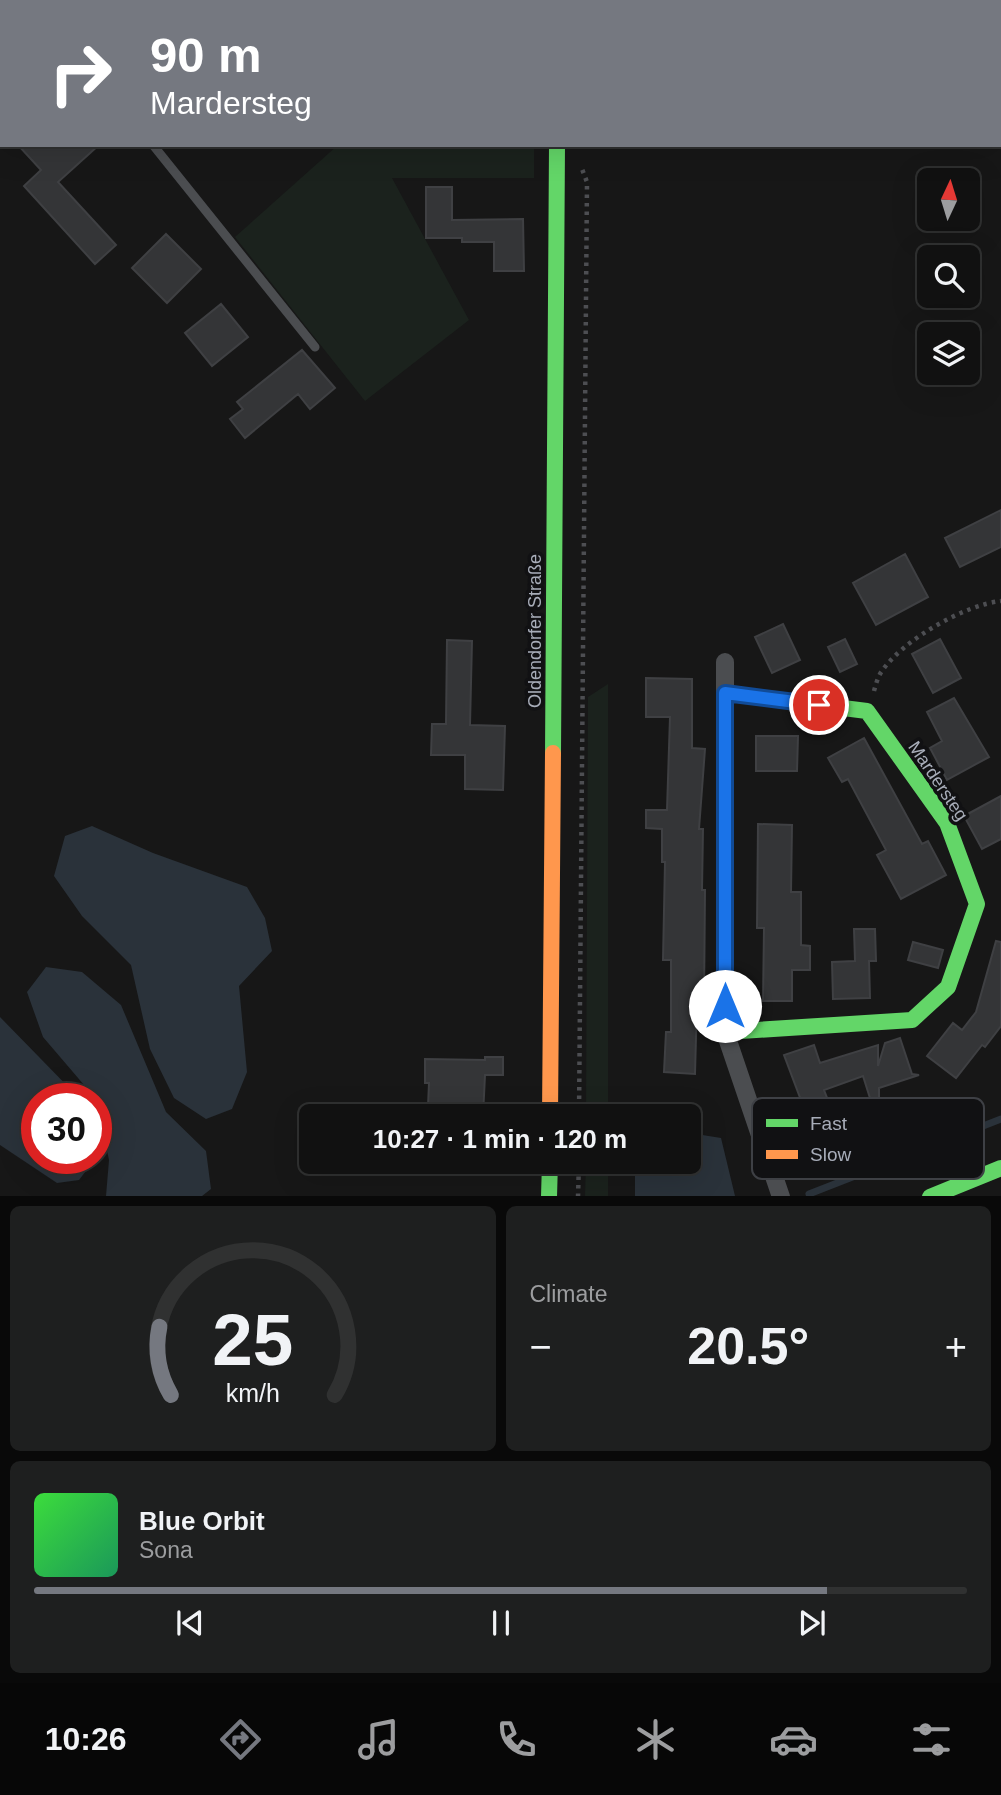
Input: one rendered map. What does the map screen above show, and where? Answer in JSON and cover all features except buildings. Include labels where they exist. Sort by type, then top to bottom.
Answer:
[{"type":"main road","name":"Oldendorfer Straße","points":[[550,1104],[557,147]]},
{"type":"main road","points":[[725,693],[867,711]]},
{"type":"main road","name":"Mardersteg","points":[[725,1032],[912,1020],[948,987],[977,904],[947,823],[867,711]]},
{"type":"main road","points":[[984,1175],[1001,1168]]},
{"type":"main road","points":[[549,1196],[550,1174]]},
{"type":"main road","points":[[930,1196],[973,1179]]},
{"type":"street","points":[[725,662],[725,1032],[752,1111]]},
{"type":"street","points":[[775,1179],[781,1196]]},
{"type":"lane","points":[[155,147],[315,348]]},
{"type":"path","points":[[577,158],[587,182],[579,1104]]},
{"type":"path","points":[[867,711],[881,672],[910,640],[985,603],[1001,601]]},
{"type":"path","points":[[578,1196],[579,1174]]},
{"type":"shaded area","points":[[336,147],[534,147],[534,178],[392,178],[469,320],[365,401],[235,237]]},
{"type":"shaded area","points":[[608,684],[608,1104],[586,1104],[588,697]]},
{"type":"shaded area","points":[[92,826],[153,853],[247,887],[265,918],[272,951],[239,986],[247,1072],[232,1109],[206,1119],[174,1098],[150,1049],[131,965],[82,916],[54,876],[65,836]]},
{"type":"shaded area","points":[[46,967],[82,972],[121,1005],[166,1112],[206,1151],[211,1189],[202,1196],[106,1196],[108,1174],[112,1174],[112,1083],[82,1083],[43,1037],[27,992]]},
{"type":"shaded area","points":[[0,1017],[64,1083],[21,1083],[21,1159],[0,1145]]},
{"type":"shaded area","points":[[701,1135],[721,1138],[735,1196],[635,1196],[635,1174],[701,1174]]},
{"type":"shaded area","points":[[44,1174],[84,1174],[79,1180],[57,1183]]},
{"type":"shaded area","points":[[586,1174],[608,1174],[608,1196],[585,1196]]},
{"type":"waterway","points":[[984,1126],[1001,1119]]},
{"type":"waterway","points":[[809,1194],[847,1179]]},
{"type":"traffic: fast","points":[[553,753],[557,147]]},
{"type":"traffic: fast","points":[[725,693],[867,711],[947,823],[977,904],[948,987],[912,1020],[725,1032]]},
{"type":"traffic: fast","points":[[984,1175],[1001,1168]]},
{"type":"traffic: fast","points":[[549,1196],[550,1174]]},
{"type":"traffic: fast","points":[[932,1196],[974,1179]]},
{"type":"traffic: slow","points":[[550,1104],[553,753]]},
{"type":"route","points":[[725,1006],[725,693],[819,705]]}]
